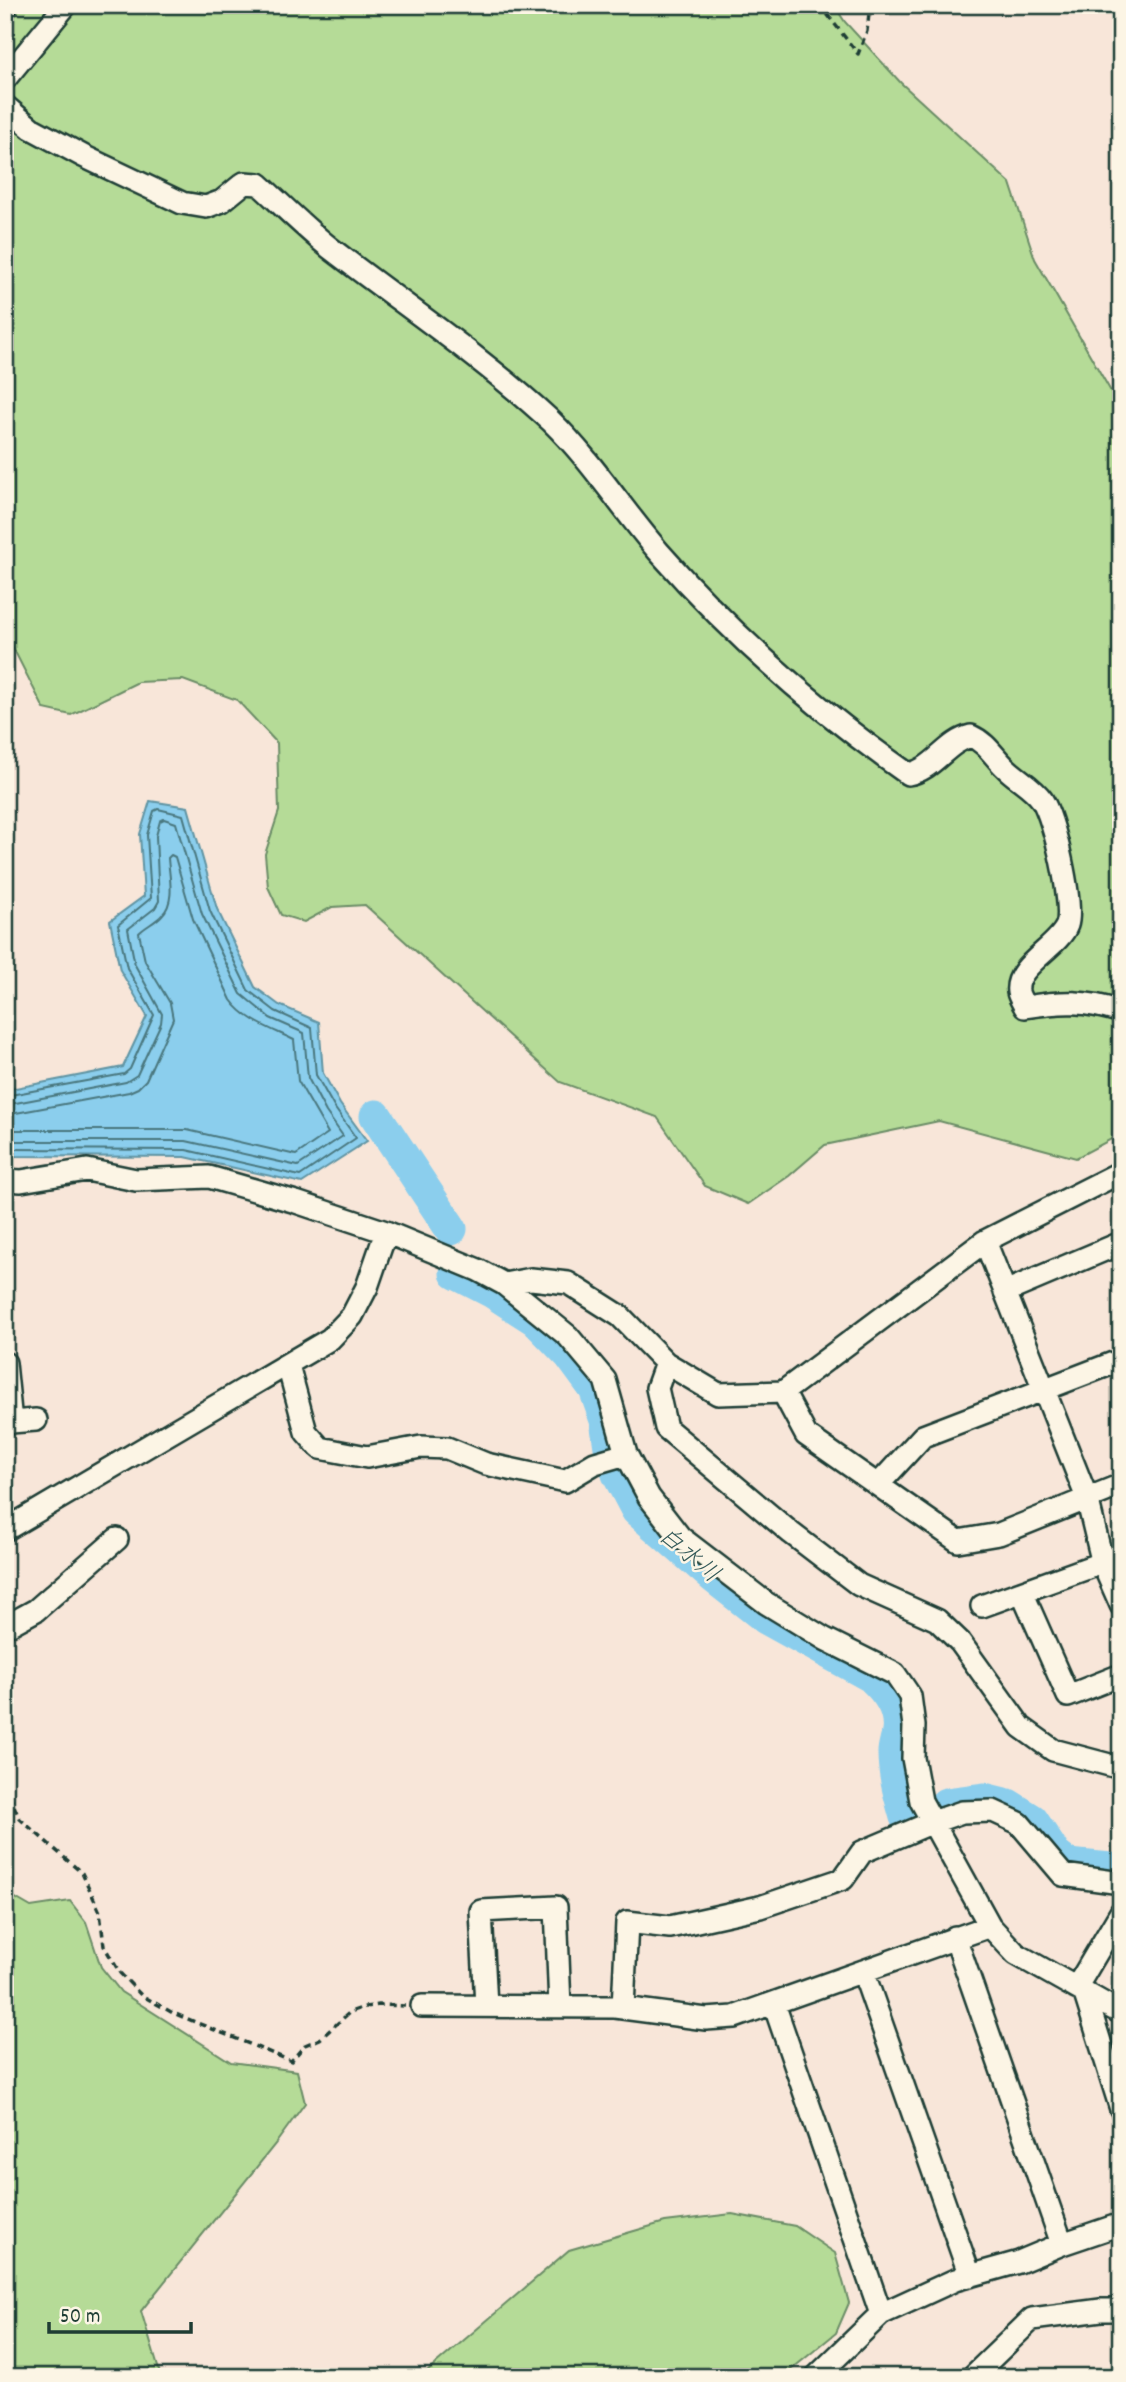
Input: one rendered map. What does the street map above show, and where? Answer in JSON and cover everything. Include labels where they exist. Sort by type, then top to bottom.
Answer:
[{"type":"street","points":[[5,79],[66,5]]},
{"type":"street","points":[[5,106],[31,128],[182,203],[206,207],[222,201],[244,183],[259,184],[327,246],[500,376],[553,424],[659,552],[711,607],[791,683],[856,738],[908,774],[921,772],[959,739],[971,736],[982,741],[1005,767],[1042,800],[1056,841],[1068,898],[1067,926],[1022,976],[1018,991],[1025,1007],[1063,1001],[1093,1004],[1121,1012]]},
{"type":"street","points":[[5,1180],[21,1181],[87,1170],[136,1180],[209,1177],[386,1232],[478,1270],[504,1284],[568,1336],[605,1380],[626,1454],[649,1497],[680,1537],[766,1603],[825,1639],[895,1674],[910,1696],[914,1726],[913,1758],[921,1801],[990,1926],[1016,1954],[1121,2013]]},
{"type":"street","points":[[504,1284],[531,1279],[568,1283],[620,1316],[666,1363],[718,1394],[783,1392],[985,1241],[1121,1172]]},
{"type":"street","points":[[5,1530],[330,1339],[352,1316],[367,1287],[386,1232]]},
{"type":"street","points":[[985,1241],[1112,1560],[1121,1605]]},
{"type":"street","points":[[1005,1292],[1121,1243]]},
{"type":"street","points":[[878,1485],[923,1436],[1121,1360]]},
{"type":"street","points":[[5,1363],[12,1422],[36,1420]]},
{"type":"street","points":[[666,1363],[657,1388],[666,1428],[791,1533],[859,1585],[937,1620],[960,1642],[1021,1727],[1053,1750],[1121,1768]]},
{"type":"street","points":[[288,1365],[306,1432],[320,1448],[367,1457],[421,1447],[447,1448],[486,1464],[565,1481],[595,1463],[626,1454]]},
{"type":"street","points":[[783,1392],[806,1435],[958,1541],[999,1534],[1121,1485]]},
{"type":"street","points":[[5,1627],[36,1610],[117,1539]]},
{"type":"street","points":[[982,1606],[1112,1560]]},
{"type":"street","points":[[1022,1592],[1068,1696],[1121,1675]]},
{"type":"street","points":[[622,2008],[627,1922],[670,1927],[760,1907],[843,1879],[862,1852],[962,1812],[993,1811],[1019,1823],[1063,1875],[1121,1883]]},
{"type":"street","points":[[486,2006],[481,1911],[556,1907],[560,2007]]},
{"type":"street","points":[[1119,1918],[1080,1991],[1121,2109]]},
{"type":"street","points":[[422,2007],[622,2008],[706,2019],[734,2017],[990,1926]]},
{"type":"street","points":[[955,1937],[1062,2244]]},
{"type":"street","points":[[863,1971],[970,2276]]},
{"type":"street","points":[[774,2004],[881,2314]]},
{"type":"street","points":[[819,2376],[881,2314],[955,2280],[1019,2262],[1121,2224]]},
{"type":"street","points":[[972,2377],[1032,2319],[1121,2310]]},
{"type":"path","points":[[820,5],[858,54],[867,31],[870,5]]},
{"type":"path","points":[[5,1784],[19,1818],[82,1872],[100,1912],[104,1946],[120,1973],[141,1995],[173,2013],[291,2061],[304,2045],[320,2039],[350,2012],[379,2005],[422,2007]]},
{"type":"green space","points":[[5,5],[834,5],[845,22],[901,83],[1010,183],[1035,259],[1121,409],[1121,1134],[1076,1158],[939,1121],[825,1145],[789,1176],[748,1204],[705,1186],[657,1117],[560,1082],[365,905],[332,907],[304,922],[281,915],[268,887],[265,854],[279,811],[277,743],[237,700],[183,680],[138,682],[71,715],[44,709],[5,632]]},
{"type":"green space","points":[[5,1892],[31,1907],[70,1901],[86,1922],[101,1967],[121,1992],[231,2062],[297,2071],[305,2103],[141,2311],[161,2377],[5,2377]]},
{"type":"green space","points":[[732,2214],[795,2226],[835,2253],[849,2303],[836,2333],[782,2377],[421,2377],[569,2250],[665,2222]]},
{"type":"water","points":[[150,801],[188,807],[217,909],[255,987],[279,1005],[319,1022],[323,1073],[340,1104],[367,1141],[302,1183],[185,1157],[5,1156],[5,1090],[123,1067],[147,1016],[120,970],[110,921],[144,896],[140,834]]},
{"type":"waterway","name":"白水川","points":[[376,1116],[451,1229]]},
{"type":"waterway","name":"白水川","points":[[456,1273],[491,1291],[536,1320],[570,1355],[595,1389],[606,1420],[618,1474],[637,1510],[766,1618],[871,1676],[882,1688],[892,1701],[897,1715],[898,1732],[894,1761],[906,1817],[915,1814]]},
{"type":"waterway","name":"白水川","points":[[946,1804],[984,1799],[1008,1805],[1032,1820],[1055,1855],[1068,1865],[1121,1870]]}]
